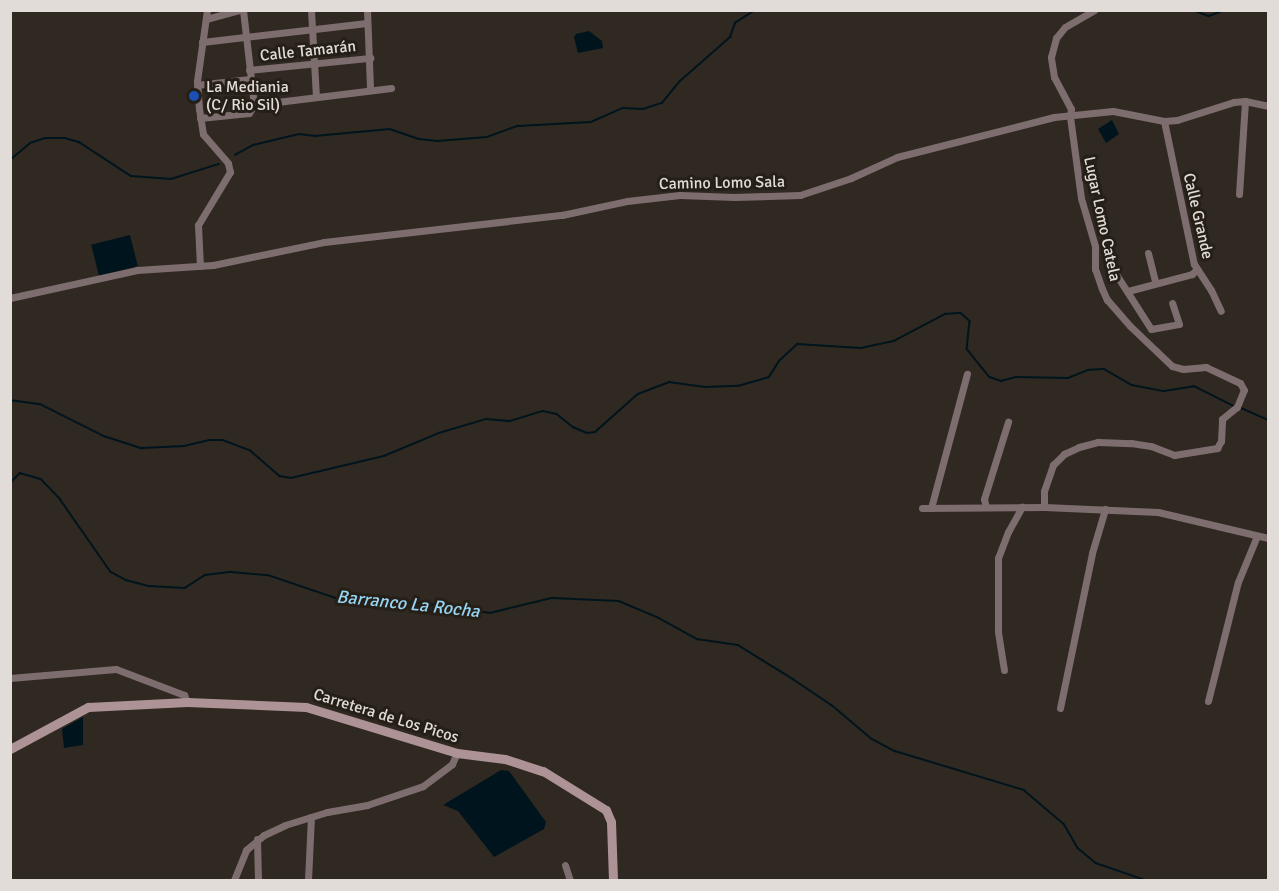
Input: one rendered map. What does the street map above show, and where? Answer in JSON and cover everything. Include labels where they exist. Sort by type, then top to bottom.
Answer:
[{"type":"main road","name":"Carretera de Los Picos","points":[[10,749],[88,707],[187,702],[306,707],[457,753],[505,759],[531,766],[601,806],[611,822],[613,880]]},
{"type":"street","points":[[200,266],[198,225],[230,172],[228,163],[203,134],[200,118],[197,85],[207,10]]},
{"type":"street","points":[[200,118],[249,113],[254,105],[241,10],[206,19]]},
{"type":"street","points":[[311,10],[316,97]]},
{"type":"street","points":[[367,10],[370,89]]},
{"type":"street","points":[[1070,117],[1071,109],[1052,67],[1053,46],[1065,27],[1095,10]]},
{"type":"street","points":[[202,42],[367,23]]},
{"type":"street","name":"Calle Tamarán","points":[[249,70],[370,58]]},
{"type":"street","name":"Calle Tamarán","points":[[197,85],[250,79]]},
{"type":"street","points":[[254,105],[391,88]]},
{"type":"street","points":[[1239,194],[1245,101]]},
{"type":"street","name":"Camino Lomo Sala","points":[[10,298],[137,270],[200,266],[366,236],[562,215],[654,197],[800,195],[851,178],[897,157],[1054,117],[1113,111],[1164,121],[1245,101],[1269,106]]},
{"type":"street","name":"Lugar Lomo Catela","points":[[1044,507],[1044,491],[1053,465],[1064,454],[1079,447],[1098,442],[1131,443],[1151,446],[1174,455],[1217,448],[1221,441],[1222,419],[1237,407],[1244,390],[1240,383],[1206,367],[1182,369],[1172,366],[1130,326],[1107,300],[1095,268],[1095,246],[1081,198],[1070,117]]},
{"type":"street","name":"Calle Grande","points":[[1164,121],[1197,269],[1221,310]]},
{"type":"street","points":[[1148,253],[1155,282]]},
{"type":"street","points":[[1112,268],[1151,330],[1179,324],[1172,303]]},
{"type":"street","points":[[1128,291],[1192,274],[1197,269]]},
{"type":"street","points":[[931,508],[967,374]]},
{"type":"street","points":[[986,507],[984,499],[1008,422]]},
{"type":"street","points":[[1004,670],[998,631],[998,558],[1005,538],[1022,507]]},
{"type":"street","points":[[922,508],[1044,507],[1158,512],[1269,538]]},
{"type":"street","points":[[1060,708],[1092,553],[1105,509]]},
{"type":"street","points":[[1208,701],[1238,582],[1257,536]]},
{"type":"street","points":[[10,678],[117,669],[184,694],[187,702]]},
{"type":"street","points":[[234,880],[246,849],[257,839],[285,825],[344,807],[367,805],[423,786],[446,770],[457,753]]},
{"type":"street","points":[[308,880],[311,817]]},
{"type":"street","points":[[257,839],[258,880]]},
{"type":"street","points":[[565,865],[570,880]]},
{"type":"water","points":[[589,31],[602,41],[603,48],[578,53],[574,37],[576,34]]},
{"type":"water","points":[[1112,120],[1119,134],[1106,143],[1098,129]]},
{"type":"water","points":[[130,235],[138,266],[99,276],[91,245]]},
{"type":"water","points":[[83,717],[83,745],[64,748],[62,729]]},
{"type":"water","points":[[501,770],[509,771],[546,822],[544,829],[494,857],[458,811],[443,805]]},
{"type":"waterway","points":[[235,155],[253,145],[299,134],[315,136],[390,129],[419,139],[437,141],[487,137],[518,126],[591,122],[623,108],[643,109],[662,103],[680,81],[730,37],[735,23],[755,10]]},
{"type":"waterway","points":[[1193,10],[1209,16],[1225,10]]},
{"type":"waterway","points":[[10,160],[30,143],[45,138],[65,138],[79,142],[131,176],[171,179],[219,164]]},
{"type":"waterway","points":[[10,400],[40,404],[104,436],[142,448],[184,446],[209,440],[223,440],[251,451],[280,476],[291,478],[384,456],[439,433],[486,419],[510,421],[543,411],[557,414],[573,427],[587,433],[595,432],[638,394],[669,382],[705,387],[738,386],[769,377],[779,361],[797,344],[861,348],[894,341],[945,314],[961,313],[970,321],[967,349],[990,377],[1001,381],[1016,377],[1068,378],[1088,370],[1104,369],[1132,385],[1164,391],[1194,386],[1234,406]]},
{"type":"waterway","points":[[1239,407],[1268,420]]},
{"type":"waterway","name":"Barranco La Rocha","points":[[10,483],[20,473],[41,479],[60,499],[111,572],[126,580],[149,586],[185,588],[205,575],[231,572],[268,575],[345,601],[421,603],[490,613],[552,598],[619,601],[657,617],[697,639],[738,645],[833,706],[872,739],[895,751],[1024,790],[1064,824],[1078,848],[1096,863],[1145,880]]},
{"type":"place","name":"La Mediania (C/ Rio Sil)","points":[[194,96]]}]
